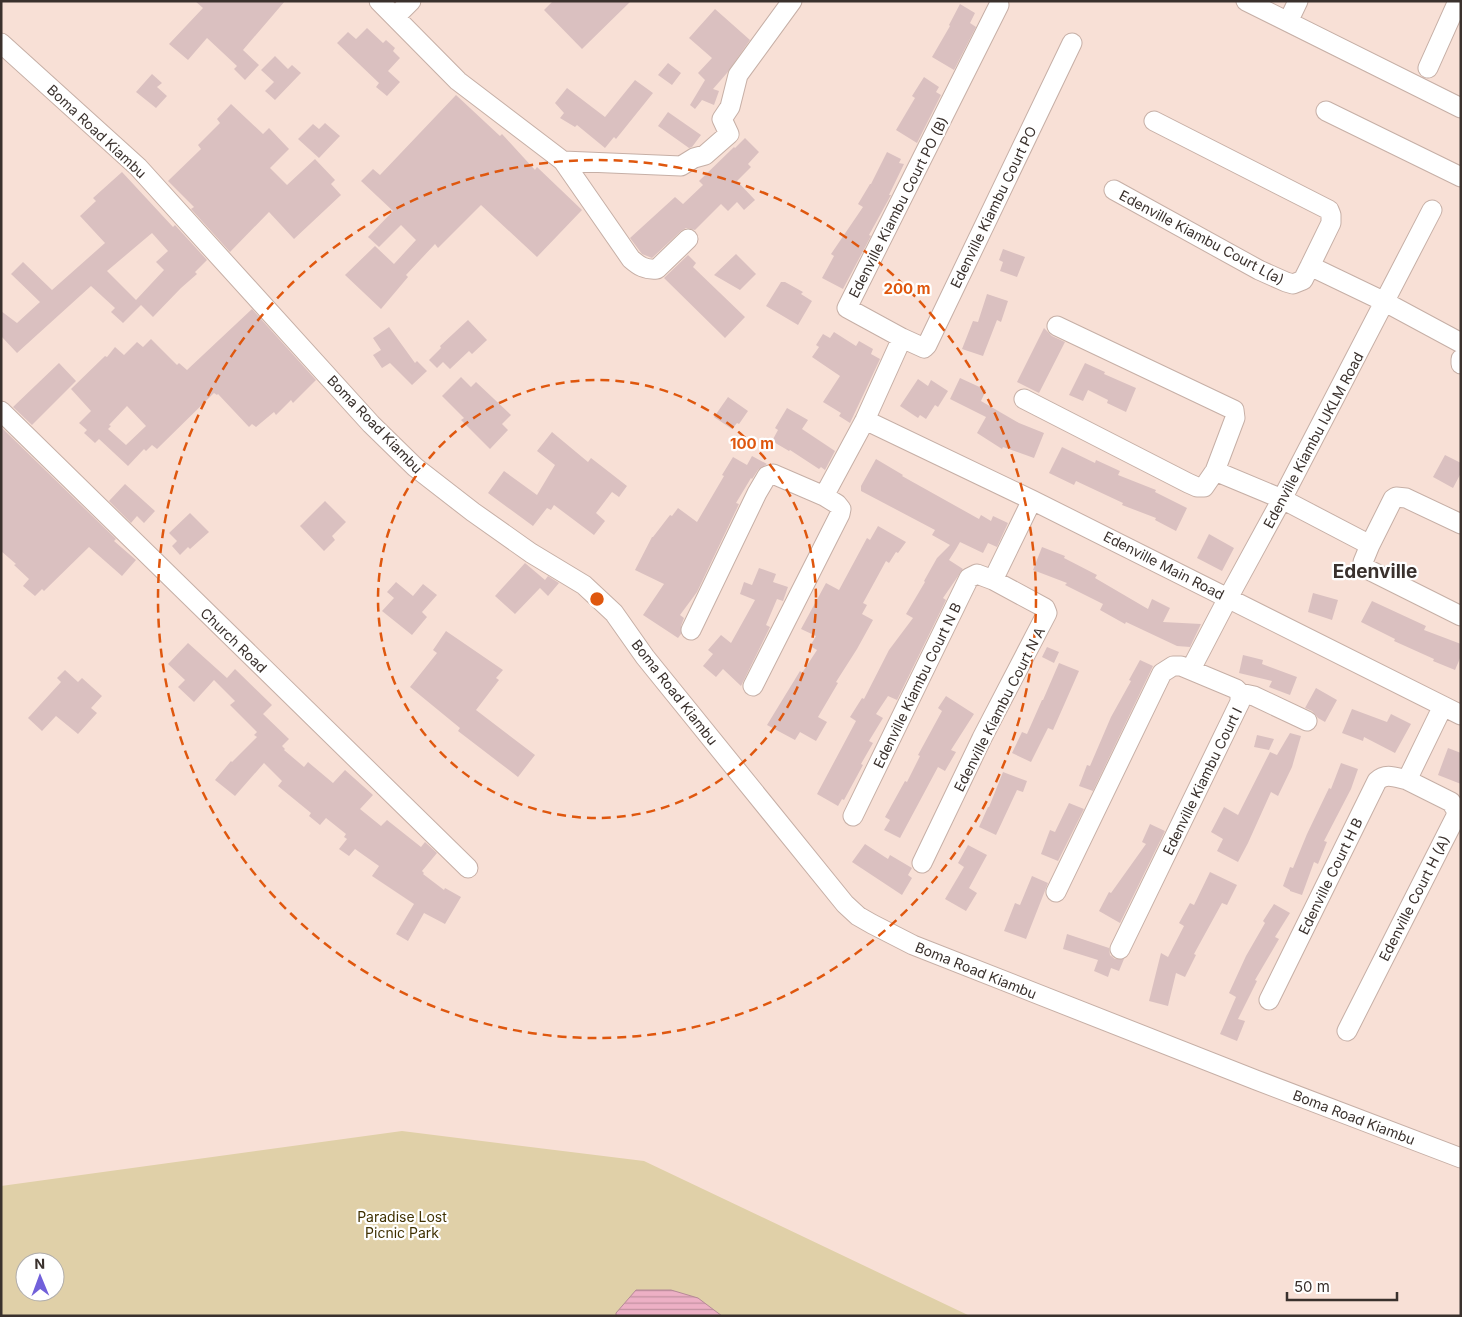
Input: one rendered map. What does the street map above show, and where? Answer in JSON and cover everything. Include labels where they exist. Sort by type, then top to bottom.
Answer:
[{"type":"street","points":[[379,1],[458,81],[563,161],[631,259],[642,268],[657,269],[688,239]]},
{"type":"street","points":[[396,17],[410,1]]},
{"type":"street","points":[[563,161],[681,166],[694,158],[705,155],[729,134],[722,119],[730,107],[738,75],[792,1]]},
{"type":"street","points":[[1246,1],[1461,108]]},
{"type":"street","points":[[1288,22],[1298,1]]},
{"type":"street","points":[[1428,68],[1458,1]]},
{"type":"street","name":"Edenville Kiambu Court PO (B)","points":[[902,338],[847,308],[999,5]]},
{"type":"street","name":"Edenville Kiambu Court PO","points":[[902,338],[924,348],[927,346],[1072,43]]},
{"type":"street","name":"Boma Road Kiambu","points":[[1,44],[138,167],[371,424],[415,467],[530,553],[584,585],[614,613],[645,657],[845,904],[858,916],[923,948],[1256,1080],[1461,1158]]},
{"type":"street","points":[[1326,110],[1461,177]]},
{"type":"street","points":[[1154,121],[1329,210],[1332,215],[1331,223],[1310,266],[1385,302],[1461,344]]},
{"type":"street","name":"Edenville Kiambu Court L(a)","points":[[1114,190],[1259,270],[1286,282],[1293,284],[1303,280],[1310,266]]},
{"type":"street","name":"Edenville Kiambu IJKLM Road","points":[[1192,669],[1432,210]]},
{"type":"street","points":[[1024,399],[1197,487],[1204,487],[1215,471],[1235,418],[1234,410],[1057,326]]},
{"type":"street","points":[[824,496],[865,420],[902,338]]},
{"type":"street","points":[[1461,359],[1461,364]]},
{"type":"street","name":"Church Road","points":[[1,411],[468,868]]},
{"type":"street","name":"Edenville Main Road","points":[[865,420],[1032,500],[1461,715]]},
{"type":"street","points":[[1215,471],[1282,499],[1370,545]]},
{"type":"street","points":[[691,630],[767,476],[773,474],[824,496],[837,504],[841,510],[840,514],[753,686]]},
{"type":"street","points":[[1461,524],[1406,498],[1396,497],[1393,499],[1363,562],[1363,567],[1461,616]]},
{"type":"street","points":[[993,580],[1032,500]]},
{"type":"street","name":"Edenville Kiambu Court N B","points":[[853,816],[969,578],[977,574],[993,580]]},
{"type":"street","name":"Edenville Kiambu Court N A","points":[[922,863],[982,738],[1047,613],[1045,608],[993,580]]},
{"type":"street","name":"Edenville Kiambu Court I","points":[[1056,892],[1162,673],[1173,666],[1181,666],[1192,669],[1240,693],[1240,702],[1120,949]]},
{"type":"street","points":[[1240,693],[1254,696],[1307,721]]},
{"type":"street","points":[[1407,780],[1443,706]]},
{"type":"street","name":"Edenville Court H B","points":[[1269,1000],[1377,782],[1384,776],[1407,780]]},
{"type":"street","name":"Edenville Court H (A)","points":[[1347,1031],[1456,816],[1456,810],[1451,802],[1407,780]]},
{"type":"green space","name":"Paradise Lost Picnic Park","points":[[402,1131],[644,1161],[970,1316],[1,1316],[1,1186]]},
{"type":"shaded area","points":[[636,1290],[671,1290],[698,1298],[722,1316],[616,1316],[616,1313]]},
{"type":"building","points":[[195,1],[285,1],[243,50],[259,65],[245,80],[234,69],[237,66],[207,38],[188,60],[169,44],[203,8]]},
{"type":"building","points":[[553,1],[631,1],[582,49],[544,10]]},
{"type":"building","points":[[960,4],[975,13],[970,23],[976,27],[954,70],[932,57]]},
{"type":"building","points":[[715,9],[750,40],[727,73],[713,89],[719,91],[714,105],[702,100],[695,109],[690,105],[705,80],[698,73],[712,58],[689,38]]},
{"type":"building","points":[[367,28],[383,43],[386,40],[395,48],[393,51],[400,58],[388,71],[400,82],[387,96],[376,87],[379,83],[337,43],[348,32],[356,39]]},
{"type":"building","points":[[275,56],[288,69],[292,65],[301,73],[275,100],[265,91],[274,82],[261,70]]},
{"type":"building","points":[[668,63],[681,73],[672,85],[658,75]]},
{"type":"building","points":[[152,74],[162,83],[157,87],[167,96],[156,108],[136,92]]},
{"type":"building","points":[[924,77],[939,87],[936,92],[941,95],[917,143],[896,130],[915,98],[912,96]]},
{"type":"building","points":[[635,80],[653,93],[616,139],[614,137],[605,148],[577,125],[575,127],[560,118],[564,113],[555,103],[567,88],[605,117]]},
{"type":"building","points":[[456,95],[500,136],[502,134],[535,170],[537,167],[582,210],[537,257],[481,205],[438,248],[435,244],[406,275],[408,277],[381,309],[345,275],[375,246],[394,264],[416,240],[401,225],[379,247],[368,237],[393,211],[361,181],[373,169],[380,175]]},
{"type":"building","points":[[231,104],[263,134],[269,128],[289,149],[270,168],[287,185],[315,159],[335,180],[331,184],[341,195],[294,239],[269,212],[230,252],[191,209],[194,207],[168,181],[201,149],[198,145],[220,123],[217,119]]},
{"type":"building","points":[[668,112],[701,135],[692,147],[689,148],[658,126]]},
{"type":"building","points":[[325,123],[340,136],[319,158],[298,139],[313,124],[319,129]]},
{"type":"building","points":[[745,138],[759,152],[748,164],[751,167],[737,181],[755,200],[744,210],[737,202],[728,211],[721,204],[695,230],[686,228],[681,231],[652,258],[642,254],[630,238],[675,197],[683,204],[703,185],[699,181]]},
{"type":"building","points":[[887,152],[901,159],[899,163],[904,164],[889,195],[891,195],[869,235],[871,236],[843,289],[822,278],[834,256],[831,254],[863,207],[858,204],[871,184]]},
{"type":"building","points":[[122,172],[173,227],[175,225],[207,260],[195,272],[197,274],[153,317],[141,305],[123,323],[111,312],[115,308],[91,286],[17,353],[1,336],[1,311],[17,323],[40,302],[11,274],[23,262],[52,290],[105,243],[80,216],[96,201],[93,198]],"holes":[[[152,233],[168,251],[156,262],[164,270],[136,300],[107,271]]]},
{"type":"building","points":[[1003,249],[1025,257],[1017,277],[1000,271],[1003,262],[999,260]]},
{"type":"building","points":[[736,254],[756,274],[740,290],[714,275]]},
{"type":"building","points":[[688,255],[696,263],[693,267],[745,317],[725,338],[664,278]]},
{"type":"building","points":[[781,282],[785,282],[803,292],[801,294],[812,301],[798,325],[766,306]]},
{"type":"building","points":[[987,294],[1008,301],[1001,322],[997,320],[983,356],[962,349],[973,321],[978,322]]},
{"type":"building","points":[[252,309],[316,380],[293,403],[291,400],[276,415],[274,412],[256,427],[252,424],[249,427],[218,394],[214,393],[157,449],[152,445],[146,451],[144,449],[128,466],[99,439],[95,443],[84,433],[87,430],[79,423],[91,411],[71,389],[105,356],[107,357],[115,347],[124,355],[137,342],[143,347],[151,339],[177,365],[179,363],[187,370]],"holes":[[[127,406],[146,426],[126,445],[108,429],[111,426],[109,425]]]},
{"type":"building","points":[[468,320],[487,340],[472,354],[469,351],[450,369],[443,362],[437,368],[429,360],[441,348],[440,346]]},
{"type":"building","points":[[389,327],[415,363],[417,361],[427,371],[412,385],[390,363],[382,368],[373,355],[381,350],[373,338]]},
{"type":"building","points":[[1044,328],[1052,336],[1065,342],[1039,393],[1017,382]]},
{"type":"building","points":[[834,332],[856,346],[859,341],[873,349],[871,354],[880,359],[850,423],[839,416],[841,413],[823,402],[840,376],[812,357],[819,347],[816,345],[823,334],[830,338]]},
{"type":"building","points":[[59,363],[76,381],[32,425],[13,407]]},
{"type":"building","points":[[1085,363],[1105,372],[1104,374],[1136,388],[1126,412],[1107,403],[1108,400],[1088,390],[1083,401],[1069,395]]},
{"type":"building","points":[[461,377],[471,387],[476,382],[511,415],[502,424],[508,430],[490,449],[461,420],[464,418],[442,396]]},
{"type":"building","points":[[960,378],[986,390],[981,401],[1019,423],[1044,433],[1034,458],[1003,447],[1002,449],[977,433],[986,417],[950,399]]},
{"type":"building","points":[[918,379],[928,386],[931,380],[948,391],[938,407],[935,405],[926,419],[920,415],[918,418],[900,406]]},
{"type":"building","points":[[728,397],[748,411],[739,424],[737,423],[732,429],[714,417]]},
{"type":"building","points":[[787,408],[808,420],[802,429],[835,451],[825,470],[821,467],[819,469],[772,441],[778,430],[775,428]]},
{"type":"building","points":[[1,427],[116,539],[114,541],[136,560],[122,576],[89,547],[44,591],[42,589],[35,596],[23,586],[29,579],[1,551]]},
{"type":"building","points":[[552,432],[588,462],[591,458],[627,486],[619,497],[612,492],[596,513],[605,521],[594,535],[554,505],[551,510],[547,508],[533,526],[488,493],[504,471],[537,495],[555,465],[537,451]]},
{"type":"building","points":[[1062,447],[1095,463],[1096,460],[1120,471],[1118,475],[1156,490],[1155,492],[1187,508],[1176,531],[1155,520],[1156,518],[1122,505],[1123,503],[1076,481],[1074,485],[1049,473]]},
{"type":"building","points":[[1445,455],[1461,463],[1461,473],[1453,488],[1433,477]]},
{"type":"building","points":[[752,456],[767,464],[751,478],[736,503],[739,504],[697,592],[680,615],[684,618],[681,634],[678,638],[643,615],[664,584],[635,570],[652,537],[670,515],[672,516],[678,508],[697,522],[733,457],[747,465]]},
{"type":"building","points":[[876,459],[902,476],[979,519],[981,515],[991,521],[993,516],[1008,523],[997,547],[988,543],[983,553],[960,542],[949,560],[963,569],[943,598],[946,600],[897,700],[888,696],[876,714],[883,718],[869,741],[873,743],[844,800],[842,799],[838,806],[817,794],[856,721],[850,717],[862,698],[864,699],[889,650],[913,618],[906,614],[937,558],[950,545],[932,535],[935,530],[861,491],[861,486]]},
{"type":"building","points":[[125,484],[155,511],[144,523],[137,516],[131,523],[109,501]]},
{"type":"building","points":[[325,501],[346,522],[332,536],[335,540],[324,551],[300,526]]},
{"type":"building","points":[[190,513],[209,532],[190,549],[188,547],[180,555],[172,546],[177,541],[169,533]]},
{"type":"building","points":[[878,526],[906,542],[889,563],[886,561],[863,603],[867,605],[862,614],[873,620],[836,682],[838,683],[818,717],[827,722],[816,741],[800,732],[795,740],[767,725],[800,671],[802,673],[817,650],[810,646],[816,636],[801,629],[826,583],[839,590],[867,538],[870,540]]},
{"type":"building","points":[[1209,534],[1234,548],[1222,571],[1197,558]]},
{"type":"building","points":[[1042,547],[1065,556],[1064,558],[1097,575],[1095,578],[1148,609],[1152,599],[1170,608],[1163,622],[1201,624],[1190,647],[1177,646],[1126,622],[1125,624],[1100,610],[1103,604],[1065,585],[1067,583],[1033,570]]},
{"type":"building","points":[[525,563],[545,580],[548,576],[559,583],[548,596],[540,588],[515,614],[495,596]]},
{"type":"building","points":[[759,568],[776,574],[773,582],[788,587],[783,601],[777,599],[766,625],[770,627],[741,686],[723,669],[716,677],[703,666],[713,654],[708,650],[721,635],[731,643],[755,600],[740,594],[744,582],[752,585]]},
{"type":"building","points":[[396,582],[413,596],[423,584],[437,595],[422,612],[427,617],[412,635],[382,611],[394,598],[387,592]]},
{"type":"building","points":[[1313,593],[1338,600],[1332,620],[1308,612]]},
{"type":"building","points":[[1372,601],[1426,626],[1424,630],[1461,644],[1461,656],[1455,670],[1433,661],[1434,659],[1394,641],[1395,639],[1361,622]]},
{"type":"building","points":[[446,631],[503,670],[496,678],[499,680],[476,710],[535,755],[518,777],[458,731],[460,728],[410,687],[437,653],[433,650]]},
{"type":"building","points":[[188,643],[227,678],[235,669],[272,705],[263,714],[289,739],[282,746],[284,750],[304,767],[308,762],[333,783],[345,770],[373,795],[360,809],[381,826],[387,820],[421,847],[425,842],[437,853],[422,871],[423,874],[444,890],[445,888],[461,897],[445,924],[424,913],[408,941],[396,934],[414,904],[372,876],[379,866],[355,849],[349,856],[339,849],[347,839],[344,837],[346,834],[326,818],[320,825],[309,816],[311,813],[278,786],[282,781],[264,763],[235,796],[215,780],[231,761],[257,737],[254,735],[257,732],[230,705],[235,701],[214,680],[194,702],[178,687],[185,680],[168,664]]},
{"type":"building","points":[[1047,647],[1059,652],[1054,663],[1042,657]]},
{"type":"building","points":[[1243,655],[1263,660],[1262,664],[1297,677],[1290,695],[1269,687],[1272,681],[1239,673]]},
{"type":"building","points":[[1140,660],[1153,666],[1093,791],[1079,786],[1087,765],[1090,766],[1111,717],[1131,681],[1129,680]]},
{"type":"building","points":[[1059,663],[1079,671],[1053,730],[1048,728],[1031,762],[1012,753],[1022,732],[1027,734]]},
{"type":"building","points":[[65,670],[78,682],[82,678],[102,696],[91,708],[97,713],[78,734],[56,716],[42,731],[28,718],[61,682],[57,678]]},
{"type":"building","points":[[1316,688],[1337,700],[1325,722],[1312,711],[1305,708]]},
{"type":"building","points":[[946,696],[974,714],[951,750],[956,752],[945,771],[938,767],[900,838],[884,830],[890,820],[885,817],[905,781],[907,782],[920,756],[918,755],[942,711],[938,708]]},
{"type":"building","points":[[1352,709],[1387,722],[1391,714],[1411,724],[1395,753],[1364,737],[1363,741],[1342,733]]},
{"type":"building","points":[[1290,733],[1301,736],[1292,767],[1278,796],[1271,792],[1238,862],[1217,851],[1223,839],[1211,832],[1224,807],[1238,815],[1270,752],[1277,755]]},
{"type":"building","points":[[1257,735],[1274,739],[1269,750],[1254,747]]},
{"type":"building","points":[[1448,748],[1461,753],[1461,784],[1438,775]]},
{"type":"building","points":[[1341,763],[1358,769],[1351,789],[1324,841],[1327,842],[1318,864],[1314,862],[1302,895],[1290,891],[1283,886],[1290,867],[1293,868],[1329,788],[1331,789]]},
{"type":"building","points":[[1003,772],[1027,781],[1023,792],[1017,790],[996,835],[979,827]]},
{"type":"building","points":[[1069,803],[1084,809],[1058,861],[1041,854],[1050,830],[1055,832]]},
{"type":"building","points":[[1150,824],[1165,831],[1120,923],[1099,911],[1109,892],[1111,893],[1146,844],[1142,842]]},
{"type":"building","points":[[865,844],[888,859],[890,855],[912,868],[908,875],[912,878],[902,895],[852,862]]},
{"type":"building","points":[[968,845],[987,855],[969,888],[977,893],[966,911],[945,899],[964,867],[958,863]]},
{"type":"building","points":[[1210,872],[1237,885],[1227,905],[1222,903],[1194,954],[1196,955],[1185,977],[1176,973],[1168,1006],[1149,1001],[1161,953],[1168,957],[1184,926],[1179,923],[1190,903],[1194,905]]},
{"type":"building","points":[[1032,876],[1048,883],[1026,939],[1004,931],[1015,903],[1020,905]]},
{"type":"building","points":[[1274,904],[1290,913],[1275,937],[1279,939],[1255,980],[1257,981],[1238,1019],[1245,1021],[1237,1041],[1220,1034],[1236,997],[1229,993],[1246,956],[1265,923],[1263,921]]},
{"type":"building","points":[[1067,934],[1109,948],[1110,955],[1115,959],[1124,959],[1119,971],[1111,968],[1108,977],[1094,971],[1098,960],[1063,949]]},
{"type":"district","name":"Edenville","points":[[1375,571]]}]
